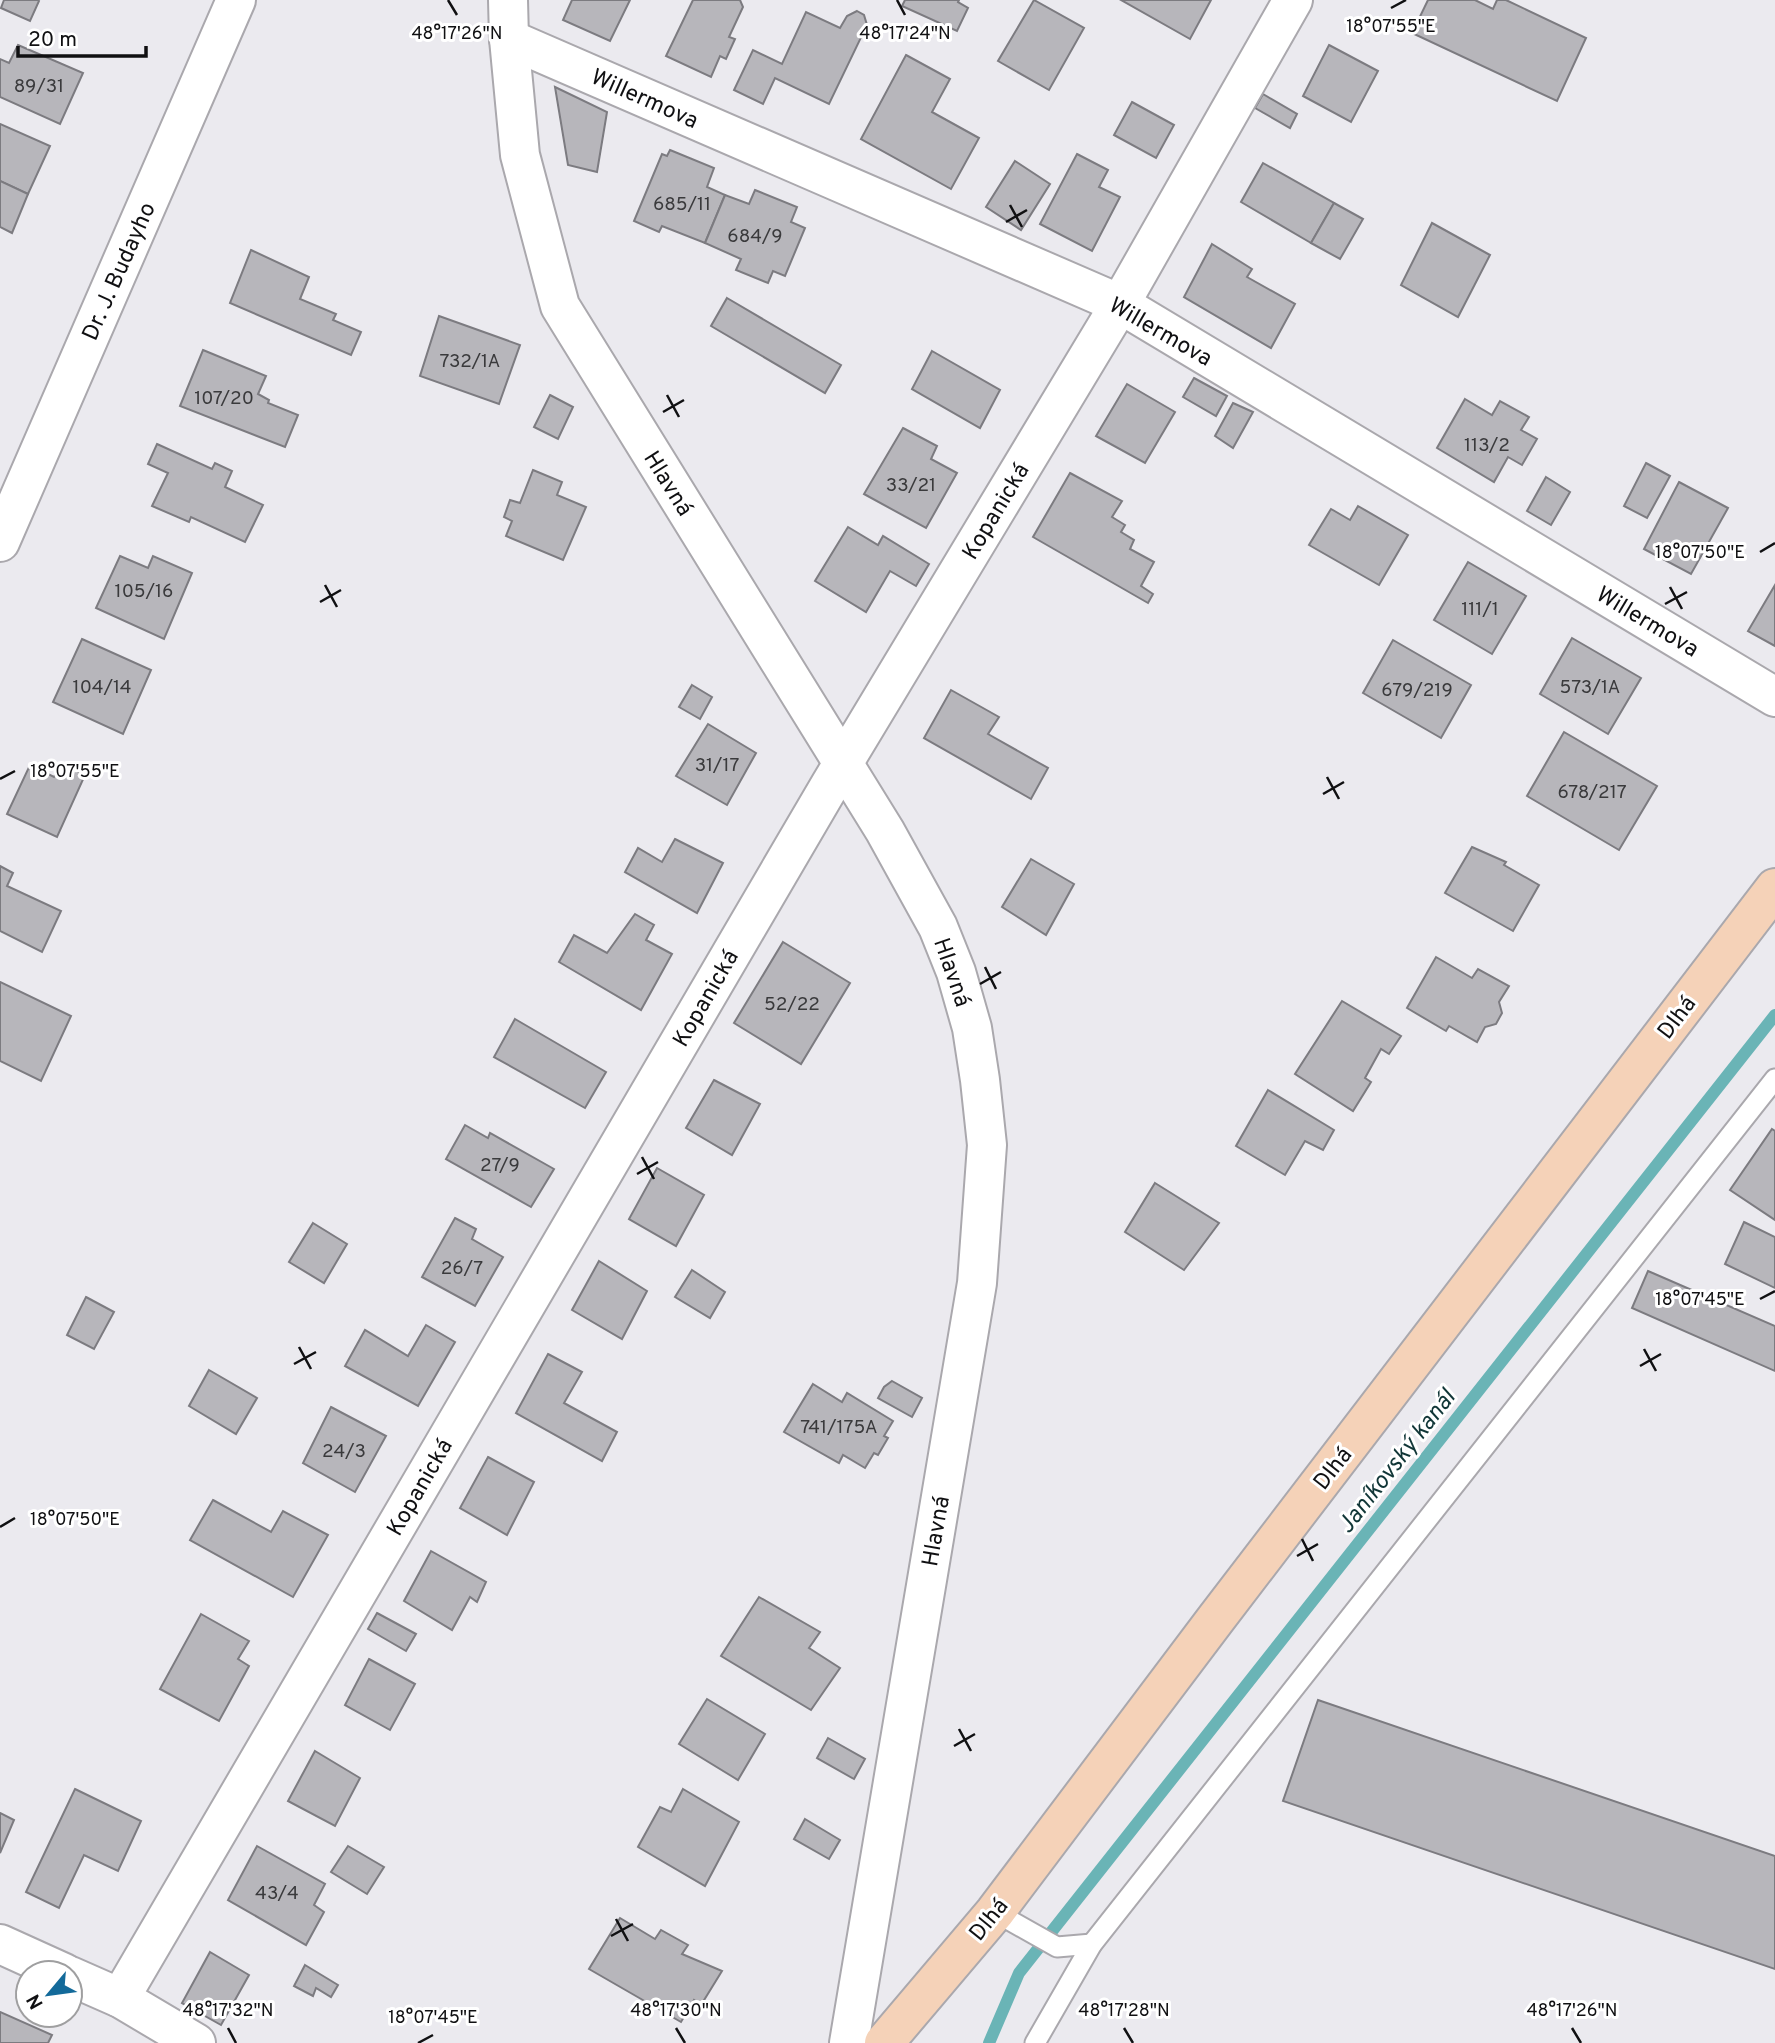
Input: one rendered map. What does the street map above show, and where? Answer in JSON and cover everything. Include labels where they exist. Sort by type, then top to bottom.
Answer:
[{"type":"street","name":"Dr. J. Budayho","points":[[0,542],[236,0]]},
{"type":"street","name":"Hlavná","points":[[508,0],[520,155],[560,306],[844,763],[918,889],[938,927],[956,972],[972,1028],[987,1145],[977,1283],[849,2043]]},
{"type":"street","name":"Kopanická","points":[[120,1998],[844,763],[1120,304],[1293,0]]},
{"type":"street","name":"Willermova","points":[[509,39],[1120,304],[1775,697]]},
{"type":"street","name":"Dlhá","points":[[884,2043],[995,1912],[1214,1620],[1775,888]]},
{"type":"street","points":[[0,1944],[33,1959]]},
{"type":"street","points":[[84,1982],[120,1998],[196,2043]]},
{"type":"lane","points":[[1035,2043],[1092,1944],[1775,1079]]},
{"type":"lane","points":[[995,1912],[1057,1947],[1092,1944]]},
{"type":"building","points":[[4,0],[39,1],[30,21],[1,8]]},
{"type":"building","points":[[572,0],[630,0],[610,41],[563,20]]},
{"type":"building","points":[[693,0],[740,0],[743,7],[729,37],[735,39],[726,59],[720,56],[711,77],[666,56]]},
{"type":"building","points":[[905,0],[959,0],[958,2],[968,8],[957,31],[902,6]]},
{"type":"building","points":[[1034,0],[1084,28],[1049,90],[998,61]]},
{"type":"building","points":[[1121,0],[1211,0],[1190,39]]},
{"type":"building","points":[[1428,0],[1475,0],[1493,9],[1497,0],[1506,0],[1586,38],[1557,101],[1412,33]]},
{"type":"building","points":[[857,11],[864,15],[867,25],[829,104],[775,78],[763,104],[734,90],[753,50],[782,64],[806,12],[840,28],[847,16]]},
{"type":"building","points":[[18,45],[83,73],[60,124],[0,97],[0,59],[9,63]]},
{"type":"building","points":[[1329,45],[1378,71],[1351,122],[1303,96]]},
{"type":"building","points":[[906,55],[950,79],[932,112],[979,138],[951,189],[861,139]]},
{"type":"building","points":[[555,87],[607,112],[597,172],[568,165]]},
{"type":"building","points":[[1263,94],[1297,114],[1290,128],[1255,108]]},
{"type":"building","points":[[1132,102],[1174,125],[1156,158],[1114,135]]},
{"type":"building","points":[[0,124],[50,146],[28,194],[0,181]]},
{"type":"building","points":[[670,150],[714,168],[707,187],[725,195],[705,243],[662,226],[659,232],[634,221],[662,154],[667,156]]},
{"type":"building","points":[[1077,154],[1108,170],[1099,187],[1120,197],[1092,251],[1040,224]]},
{"type":"building","points":[[1015,161],[1050,184],[1021,230],[986,207]]},
{"type":"building","points":[[1263,163],[1334,203],[1311,243],[1241,202]]},
{"type":"building","points":[[0,181],[28,194],[12,233],[0,227]]},
{"type":"building","points":[[755,190],[797,207],[791,222],[805,228],[785,276],[773,271],[768,283],[736,270],[741,259],[705,243],[725,195],[749,204]]},
{"type":"building","points":[[1334,203],[1363,219],[1340,259],[1311,243]]},
{"type":"building","points":[[1432,223],[1490,255],[1458,317],[1401,285]]},
{"type":"building","points":[[1212,244],[1252,269],[1247,277],[1295,304],[1271,348],[1184,297]]},
{"type":"building","points":[[251,250],[309,277],[300,299],[336,314],[333,320],[361,332],[351,355],[230,303]]},
{"type":"building","points":[[727,298],[841,365],[825,393],[711,326]]},
{"type":"building","points":[[439,316],[520,345],[499,404],[420,376]]},
{"type":"building","points":[[203,350],[266,376],[258,394],[269,400],[268,403],[298,415],[285,447],[180,406]]},
{"type":"building","points":[[932,351],[1000,390],[980,428],[912,389]]},
{"type":"building","points":[[1194,378],[1227,396],[1216,416],[1183,397]]},
{"type":"building","points":[[1127,384],[1175,412],[1145,463],[1096,436]]},
{"type":"building","points":[[550,395],[573,407],[558,439],[534,427]]},
{"type":"building","points":[[1465,399],[1492,415],[1500,401],[1529,417],[1521,430],[1537,439],[1522,465],[1508,457],[1494,482],[1437,448]]},
{"type":"building","points":[[1233,403],[1253,412],[1233,448],[1215,436]]},
{"type":"building","points":[[903,428],[937,446],[931,459],[957,473],[926,528],[864,494]]},
{"type":"building","points":[[157,444],[212,469],[215,463],[232,471],[225,487],[263,505],[245,542],[191,517],[189,522],[152,506],[168,473],[148,464]]},
{"type":"building","points":[[1646,463],[1670,476],[1647,518],[1624,506]]},
{"type":"building","points":[[533,470],[562,482],[557,495],[586,507],[563,560],[506,536],[512,521],[504,517],[510,500],[520,503]]},
{"type":"building","points":[[1070,473],[1122,501],[1112,517],[1125,525],[1121,532],[1134,540],[1130,549],[1154,562],[1141,586],[1153,594],[1148,603],[1033,537]]},
{"type":"building","points":[[1546,477],[1570,492],[1551,525],[1527,511]]},
{"type":"building","points":[[1679,482],[1728,508],[1691,574],[1644,549]]},
{"type":"building","points":[[1358,506],[1408,535],[1379,585],[1309,545],[1331,509],[1350,520]]},
{"type":"building","points":[[848,527],[878,545],[883,536],[929,564],[916,586],[890,571],[866,612],[815,581]]},
{"type":"building","points":[[120,556],[148,568],[153,556],[192,573],[164,639],[96,608]]},
{"type":"building","points":[[1468,562],[1526,596],[1492,654],[1434,620]]},
{"type":"building","points":[[1775,585],[1775,646],[1748,631]]},
{"type":"building","points":[[1572,638],[1641,678],[1608,734],[1540,694]]},
{"type":"building","points":[[82,639],[151,670],[123,734],[53,702]]},
{"type":"building","points":[[1393,640],[1471,685],[1441,738],[1363,693]]},
{"type":"building","points":[[692,685],[712,697],[700,719],[679,707]]},
{"type":"building","points":[[951,690],[999,717],[988,734],[1048,768],[1031,799],[924,738]]},
{"type":"building","points":[[708,724],[756,753],[727,805],[676,776]]},
{"type":"building","points":[[1564,732],[1657,786],[1619,850],[1527,796]]},
{"type":"building","points":[[62,764],[85,775],[57,837],[7,814],[30,765],[54,777]]},
{"type":"building","points":[[675,839],[723,863],[697,913],[625,872],[638,848],[662,862]]},
{"type":"building","points":[[1472,847],[1506,862],[1504,865],[1539,885],[1513,931],[1445,893]]},
{"type":"building","points":[[1031,859],[1074,884],[1046,935],[1002,907]]},
{"type":"building","points":[[0,866],[13,873],[7,886],[61,911],[42,952],[0,931]]},
{"type":"building","points":[[635,914],[654,925],[646,940],[672,954],[641,1010],[559,962],[574,935],[607,953]]},
{"type":"building","points":[[783,942],[850,983],[801,1064],[734,1023]]},
{"type":"building","points":[[1436,957],[1472,978],[1478,969],[1509,986],[1499,1002],[1502,1013],[1496,1024],[1485,1027],[1477,1042],[1449,1026],[1446,1031],[1407,1008]]},
{"type":"building","points":[[0,982],[71,1016],[41,1081],[0,1061]]},
{"type":"building","points":[[1342,1001],[1401,1036],[1389,1054],[1381,1049],[1365,1078],[1371,1082],[1353,1111],[1295,1074]]},
{"type":"building","points":[[515,1019],[606,1072],[585,1108],[494,1057]]},
{"type":"building","points":[[714,1080],[760,1104],[732,1155],[686,1128]]},
{"type":"building","points":[[1268,1090],[1334,1130],[1323,1150],[1305,1141],[1285,1175],[1236,1146]]},
{"type":"building","points":[[465,1125],[488,1138],[490,1133],[554,1169],[531,1207],[446,1159]]},
{"type":"building","points":[[1772,1129],[1775,1131],[1775,1220],[1730,1190]]},
{"type":"building","points":[[657,1168],[704,1195],[676,1246],[629,1219]]},
{"type":"building","points":[[1155,1183],[1219,1223],[1184,1270],[1125,1232]]},
{"type":"building","points":[[455,1218],[476,1229],[472,1239],[503,1257],[475,1306],[422,1277]]},
{"type":"building","points":[[1744,1222],[1775,1237],[1775,1288],[1725,1264]]},
{"type":"building","points":[[313,1223],[347,1244],[324,1283],[289,1262]]},
{"type":"building","points":[[599,1261],[647,1291],[622,1339],[572,1310]]},
{"type":"building","points":[[692,1270],[725,1292],[710,1318],[675,1297]]},
{"type":"building","points":[[1648,1271],[1775,1326],[1775,1371],[1632,1308]]},
{"type":"building","points":[[86,1297],[114,1312],[94,1349],[67,1335]]},
{"type":"building","points":[[426,1325],[455,1342],[418,1406],[345,1366],[365,1330],[408,1356]]},
{"type":"building","points":[[548,1354],[582,1372],[564,1403],[617,1432],[602,1461],[516,1413]]},
{"type":"building","points":[[209,1370],[257,1398],[236,1434],[189,1406]]},
{"type":"building","points":[[892,1381],[922,1398],[912,1417],[878,1398],[884,1387]]},
{"type":"building","points":[[813,1384],[842,1402],[847,1393],[893,1421],[884,1436],[888,1438],[878,1455],[874,1453],[865,1468],[843,1455],[839,1463],[784,1432]]},
{"type":"building","points":[[331,1407],[386,1436],[355,1492],[303,1463]]},
{"type":"building","points":[[488,1457],[534,1482],[507,1535],[460,1508]]},
{"type":"building","points":[[213,1500],[271,1532],[283,1511],[328,1535],[293,1597],[190,1540]]},
{"type":"building","points":[[431,1551],[486,1582],[477,1602],[470,1597],[452,1630],[404,1601]]},
{"type":"building","points":[[759,1597],[820,1632],[809,1648],[840,1668],[811,1710],[721,1656]]},
{"type":"building","points":[[377,1613],[416,1634],[406,1651],[368,1629]]},
{"type":"building","points":[[201,1614],[249,1641],[238,1659],[249,1666],[219,1721],[160,1689]]},
{"type":"building","points":[[369,1659],[415,1684],[390,1730],[345,1705]]},
{"type":"building","points":[[707,1699],[765,1734],[738,1780],[679,1744]]},
{"type":"building","points":[[1318,1700],[1775,1856],[1775,1969],[1283,1801]]},
{"type":"building","points":[[828,1738],[865,1759],[854,1779],[817,1758]]},
{"type":"building","points":[[315,1751],[360,1778],[335,1826],[288,1801]]},
{"type":"building","points":[[75,1789],[141,1821],[118,1871],[84,1855],[59,1908],[26,1892]]},
{"type":"building","points":[[683,1789],[739,1822],[705,1886],[638,1847],[660,1807],[671,1812]]},
{"type":"building","points":[[0,1813],[14,1820],[0,1853]]},
{"type":"building","points":[[805,1819],[840,1840],[829,1859],[794,1839]]},
{"type":"building","points":[[257,1846],[325,1884],[314,1905],[324,1912],[306,1945],[228,1900]]},
{"type":"building","points":[[348,1846],[384,1867],[367,1894],[331,1872]]},
{"type":"building","points":[[620,1918],[655,1939],[661,1930],[688,1945],[682,1954],[722,1971],[701,2005],[694,2000],[681,2022],[589,1969]]},
{"type":"building","points":[[210,1952],[249,1975],[221,2025],[182,2003]]},
{"type":"building","points":[[305,1965],[338,1985],[331,1997],[316,1988],[313,1996],[294,1986]]},
{"type":"building","points":[[0,2012],[14,2018],[14,2029],[38,2029],[52,2035],[48,2043],[0,2043]]},
{"type":"waterway","name":"Janíkovský kanál","points":[[989,2043],[1019,1973],[1775,1015]]}]
